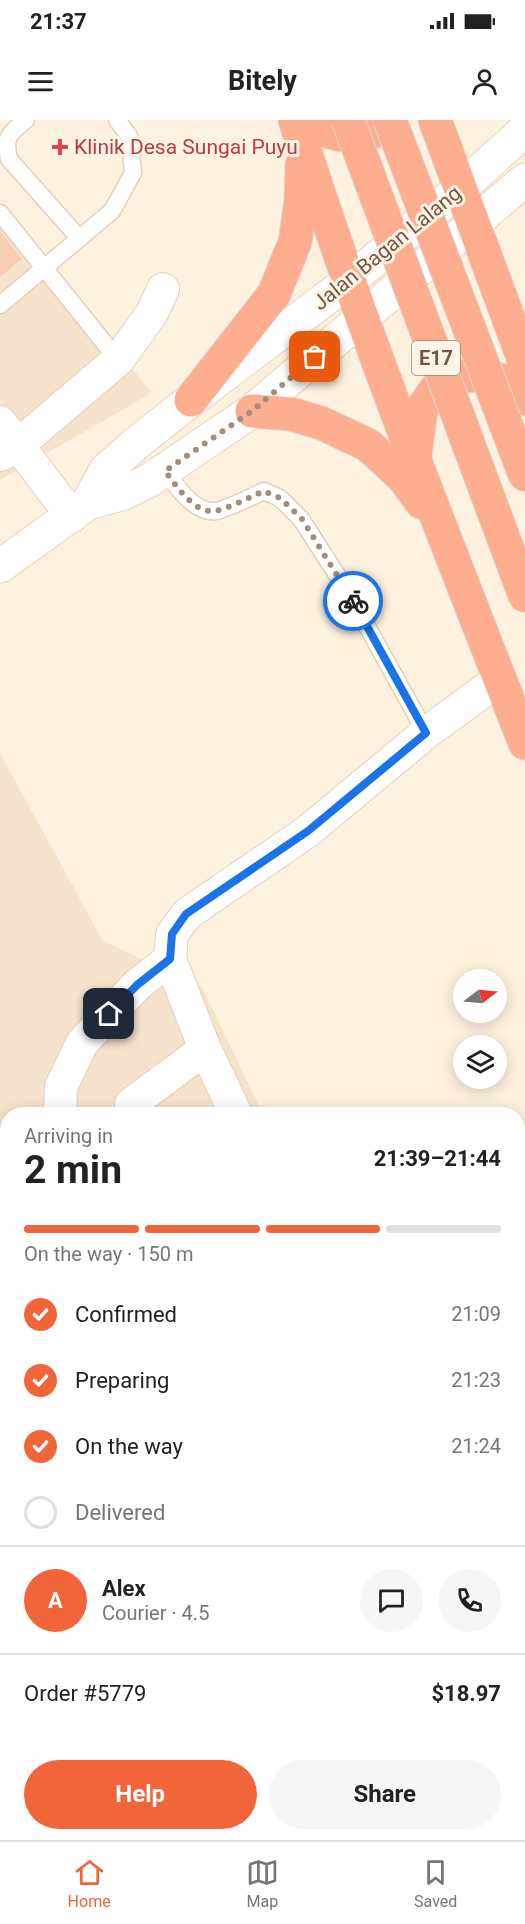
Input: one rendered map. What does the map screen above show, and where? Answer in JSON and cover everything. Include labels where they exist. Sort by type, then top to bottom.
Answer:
[{"type":"highway","name":"E17","points":[[348,120],[525,596]]},
{"type":"highway","name":"E17","points":[[389,120],[525,476]]},
{"type":"highway","points":[[302,127],[346,136],[374,132],[389,120]]},
{"type":"highway","points":[[435,120],[525,363]]},
{"type":"highway","points":[[302,127],[362,317],[525,742]]},
{"type":"highway","points":[[191,400],[274,294],[295,242],[301,201],[302,127]]},
{"type":"highway","points":[[415,460],[421,410],[437,388],[463,376],[483,375],[508,382],[525,399]]},
{"type":"highway","points":[[252,411],[291,414],[321,423],[368,445],[403,477],[445,535]]},
{"type":"main road","name":"Jalan Bagan Lalang","points":[[80,510],[106,470],[191,400],[349,281],[460,189],[525,130]]},
{"type":"main road","name":"Jalan Bagan Lalang","points":[[0,566],[80,510],[124,493],[165,471],[252,411],[525,180]]},
{"type":"street","points":[[80,510],[6,441],[118,360],[152,314],[164,289]]},
{"type":"street","points":[[233,1107],[205,1049],[170,959],[172,934],[186,914],[308,831],[426,733],[500,679]]},
{"type":"street","points":[[60,1107],[61,1087],[82,1043],[137,985],[170,959]]},
{"type":"street","points":[[131,1104],[205,1049]]},
{"type":"lane","points":[[26,120],[9,135],[6,145],[9,159],[79,238]]},
{"type":"lane","points":[[0,305],[112,211],[133,173],[129,136],[117,120]]},
{"type":"lane","points":[[0,213],[118,360]]},
{"type":"lane","points":[[165,471],[188,498],[200,507],[214,511],[264,491],[280,498],[302,519],[348,592],[426,733]]},
{"type":"shaded area","points":[[0,206],[152,393],[0,480]]},
{"type":"shaded area","points":[[0,753],[103,941],[202,987],[260,1107],[0,1107]]},
{"type":"building","points":[[0,231],[22,259],[0,277]]},
{"type":"way so far","points":[[315,357],[252,411],[165,471],[188,498],[200,507],[214,511],[264,491],[280,498],[302,519],[353,601]]},
{"type":"place","name":"Klinik Desa Sungai Puyu","points":[[60,147]]},
{"type":"route","points":[[109,1014],[137,985],[170,959],[172,934],[186,914],[308,831],[426,733],[353,601]]}]
